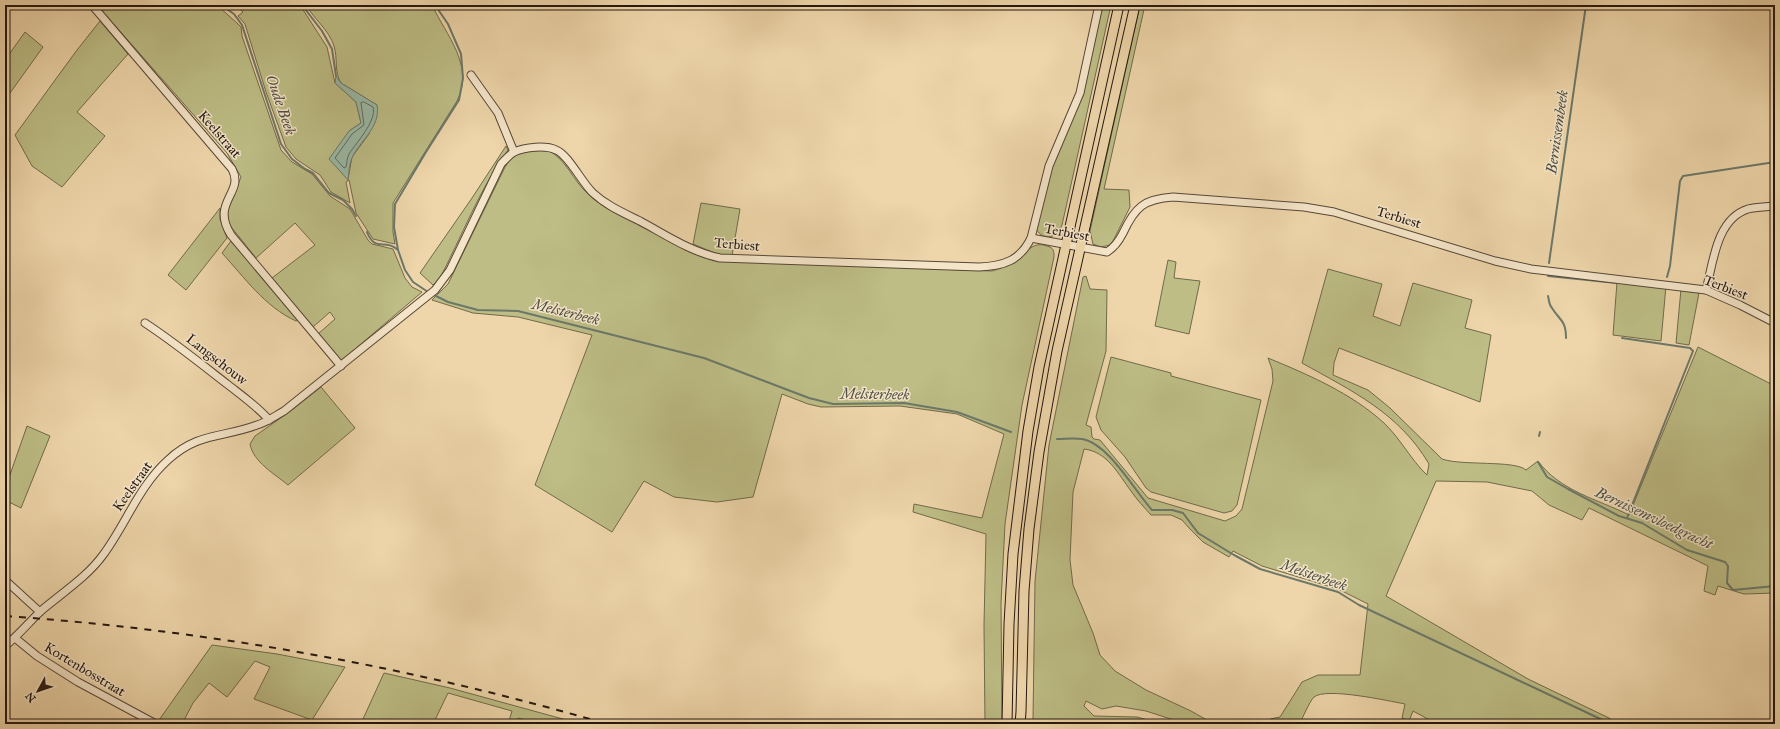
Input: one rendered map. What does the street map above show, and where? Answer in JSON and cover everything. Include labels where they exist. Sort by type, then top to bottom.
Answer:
[{"type":"main road","points":[[1007,724],[1009,624],[1013,554],[1027,435],[1039,367],[1119,5]]},
{"type":"main road","points":[[1020,724],[1024,591],[1029,529],[1038,452],[1057,351],[1135,5]]},
{"type":"main road","points":[[1021,712],[1026,724]]},
{"type":"street","name":"Keelstraat","points":[[92,5],[232,169],[236,179],[223,214],[226,227],[236,241],[341,366]]},
{"type":"street","name":"Terbiest","points":[[514,152],[526,149],[546,148],[560,152],[583,183],[602,201],[705,255],[720,258],[995,266],[1015,258],[1025,248],[1031,238],[1049,166],[1080,93],[1099,5]]},
{"type":"street","points":[[471,75],[498,113],[514,152]]},
{"type":"street","name":"Keelstraat","points":[[15,638],[40,612],[86,574],[103,556],[148,482],[168,460],[188,445],[200,439],[245,429],[269,420],[284,411],[435,290],[450,270],[501,164],[514,152]]},
{"type":"street","name":"Terbiest","points":[[1031,238],[1107,252],[1116,245],[1130,219],[1143,204],[1161,198],[1181,198],[1304,207],[1334,212],[1495,261],[1531,269],[1706,290],[1740,304],[1775,323]]},
{"type":"street","points":[[1706,290],[1722,230],[1737,214],[1747,210],[1775,206]]},
{"type":"street","name":"Langschouw","points":[[145,323],[176,344],[261,410],[269,420]]},
{"type":"street","points":[[5,580],[40,612]]},
{"type":"street","points":[[5,646],[15,638]]},
{"type":"street","name":"Kortenbosstraat","points":[[15,638],[37,656],[78,682],[156,724]]},
{"type":"green space","points":[[97,5],[217,5],[241,27],[242,36],[281,150],[292,162],[312,174],[330,196],[350,209],[368,240],[372,244],[393,249],[405,278],[412,287],[422,292],[341,361],[318,334],[335,319],[330,312],[313,327],[272,278],[315,245],[295,223],[256,258],[228,223],[227,212],[241,177],[227,153]]},
{"type":"green space","points":[[235,5],[300,5],[327,47],[335,83],[356,102],[361,123],[349,131],[341,171],[348,179],[352,157],[369,134],[377,105],[341,83],[332,40],[306,5],[432,5],[451,39],[461,63],[463,75],[462,88],[457,101],[393,203],[393,232],[395,244],[373,239],[356,213],[349,180],[346,182],[350,203],[331,192],[320,175],[296,159],[286,147],[266,92],[245,24],[238,16],[243,12]]},
{"type":"green space","points":[[1102,5],[1111,5],[1062,225],[1057,233],[1050,237],[1046,237],[1039,233],[1036,229],[1054,158],[1076,111],[1086,82]]},
{"type":"green space","points":[[1140,5],[1145,5],[1104,189],[1129,190],[1130,207],[1113,241],[1110,245],[1101,247],[1093,244],[1090,231]]},
{"type":"green space","points":[[100,21],[128,54],[77,112],[105,136],[62,187],[32,166],[15,135]]},
{"type":"green space","points":[[25,32],[43,47],[5,100],[5,60]]},
{"type":"green space","points":[[506,146],[508,150],[480,196],[440,278],[433,285],[420,273]]},
{"type":"green space","points":[[547,150],[559,158],[583,189],[603,206],[687,249],[722,261],[992,271],[1013,263],[1036,245],[1047,246],[1054,251],[1054,257],[1022,405],[1005,524],[1001,603],[1002,724],[985,724],[984,625],[986,534],[913,512],[914,504],[982,518],[1004,434],[957,414],[900,406],[821,407],[808,404],[782,394],[753,497],[717,502],[674,497],[644,481],[612,532],[535,485],[592,335],[518,317],[473,313],[432,300],[448,284],[505,167],[518,154],[527,151]]},
{"type":"green space","points":[[701,203],[740,209],[732,256],[717,254],[693,244]]},
{"type":"green space","points":[[220,208],[220,219],[227,238],[186,290],[168,275]]},
{"type":"green space","points":[[231,241],[298,320],[296,321],[274,308],[256,291],[222,253]]},
{"type":"green space","points":[[1168,260],[1176,262],[1174,278],[1200,281],[1189,334],[1155,326]]},
{"type":"green space","points":[[1328,269],[1382,284],[1373,316],[1400,326],[1413,283],[1472,300],[1465,328],[1491,335],[1480,402],[1339,348],[1334,363],[1333,375],[1368,390],[1390,408],[1442,459],[1462,462],[1511,465],[1526,470],[1538,461],[1557,480],[1568,487],[1629,515],[1698,347],[1775,386],[1775,593],[1744,594],[1718,586],[1715,595],[1704,591],[1708,566],[1589,508],[1582,520],[1549,505],[1532,491],[1487,482],[1436,481],[1386,596],[1528,679],[1609,718],[1617,724],[1437,724],[1413,711],[1409,721],[1402,718],[1405,704],[1331,693],[1321,694],[1314,697],[1299,724],[1270,724],[1270,719],[1280,717],[1302,682],[1318,675],[1360,675],[1368,604],[1338,589],[1262,566],[1233,551],[1229,557],[1203,542],[1182,520],[1171,515],[1151,515],[1106,459],[1100,454],[1084,449],[1073,492],[1070,560],[1073,585],[1093,633],[1100,655],[1115,671],[1146,690],[1191,711],[1214,724],[1186,724],[1146,711],[1116,706],[1102,709],[1086,701],[1084,706],[1094,716],[1137,717],[1162,724],[1036,724],[1033,719],[1035,581],[1049,445],[1083,277],[1086,276],[1090,289],[1107,290],[1106,351],[1086,425],[1091,427],[1092,437],[1100,440],[1148,498],[1225,521],[1236,516],[1242,509],[1273,381],[1272,369],[1268,358],[1329,386],[1371,412],[1390,429],[1427,475],[1429,464],[1417,446],[1389,417],[1339,383],[1302,363]]},
{"type":"green space","points":[[1617,282],[1666,286],[1661,341],[1613,335]]},
{"type":"green space","points":[[1681,289],[1699,293],[1689,345],[1676,343]]},
{"type":"green space","points":[[1111,357],[1171,373],[1171,376],[1261,400],[1237,505],[1232,511],[1224,513],[1151,492],[1146,488],[1125,457],[1101,430],[1096,417]]},
{"type":"green space","points":[[321,387],[355,428],[288,485],[260,462],[255,456],[250,444],[255,436]]},
{"type":"green space","points":[[27,426],[50,436],[21,508],[5,500],[5,489]]},
{"type":"green space","points":[[212,645],[277,654],[345,667],[312,720],[254,699],[270,667],[255,661],[227,697],[209,683],[193,703],[182,724],[169,724],[159,720]]},
{"type":"green space","points":[[384,673],[450,688],[581,724],[541,724],[518,718],[516,724],[508,724],[512,711],[448,693],[433,724],[376,724],[363,719]]},
{"type":"water","points":[[336,76],[341,83],[377,105],[376,121],[369,134],[352,158],[348,180],[329,159],[349,131],[361,123],[356,102],[335,83]]},
{"type":"waterway","name":"Oude Beek","points":[[221,5],[234,14],[242,25],[281,144],[292,159],[313,173],[329,193],[343,200],[352,209],[356,216]]},
{"type":"waterway","points":[[302,5],[322,31],[332,49],[336,76]]},
{"type":"waterway","name":"Melsterbeek","points":[[428,292],[413,282],[405,270],[398,250],[394,227],[395,204],[459,100],[463,78],[461,54],[448,24],[435,5]]},
{"type":"waterway","name":"Bernissembeek","points":[[1549,263],[1586,5]]},
{"type":"waterway","points":[[1667,277],[1670,266],[1680,181],[1683,176],[1775,162]]},
{"type":"waterway","name":"Oude Beek","points":[[367,232],[373,242],[377,244],[389,245],[398,250]]},
{"type":"waterway","points":[[1548,276],[1617,283]]},
{"type":"waterway","name":"Melsterbeek","points":[[432,294],[448,302],[478,310],[518,311],[704,358],[809,398],[833,404],[904,403],[957,412],[1011,432]]},
{"type":"waterway","name":"Bernissemvloedgracht","points":[[1548,296],[1551,307],[1564,324],[1566,338]]},
{"type":"waterway","points":[[1622,338],[1690,348],[1693,351],[1627,518]]},
{"type":"waterway","name":"Bernissemvloedgracht","points":[[1539,436],[1540,432]]},
{"type":"waterway","name":"Melsterbeek","points":[[1057,439],[1082,439],[1092,442],[1111,458],[1120,468],[1152,510],[1172,510],[1183,513],[1198,533],[1260,569],[1338,592],[1359,605],[1611,724]]},
{"type":"waterway","name":"Bernissemvloedgracht","points":[[1538,462],[1547,477],[1568,489],[1619,516],[1642,523],[1687,550],[1725,562],[1728,566],[1727,583],[1733,590],[1775,586]]},
{"type":"railway","points":[[5,616],[81,622],[157,631],[233,641],[309,654],[384,668],[459,685],[607,724]]}]
